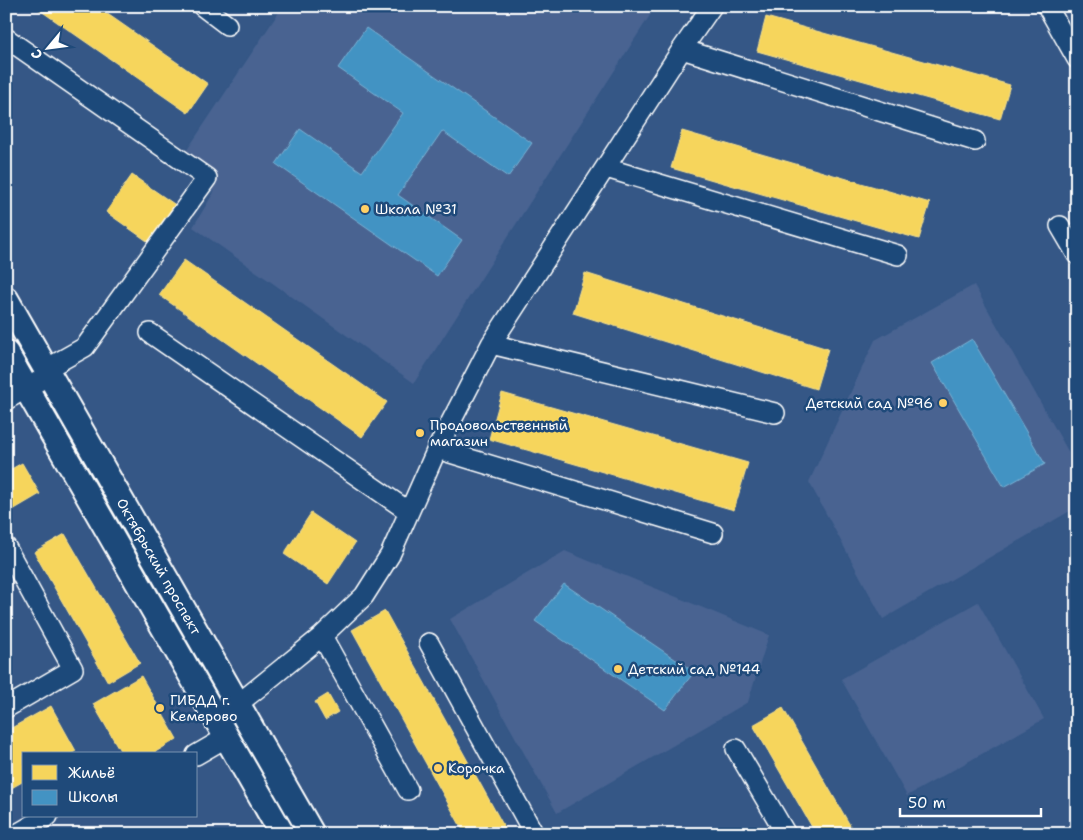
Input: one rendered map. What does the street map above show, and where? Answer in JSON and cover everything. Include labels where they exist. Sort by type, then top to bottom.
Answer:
[{"type":"main road","name":"Октябрьский проспект","points":[[6,299],[312,834]]},
{"type":"main road","name":"Октябрьский проспект","points":[[6,353],[282,834]]},
{"type":"street","points":[[202,6],[227,25]]},
{"type":"street","points":[[198,753],[238,704],[322,636],[364,596],[390,556],[437,448],[491,344],[682,49],[712,6]]},
{"type":"street","points":[[1046,6],[1077,59]]},
{"type":"street","points":[[6,38],[207,178],[85,346],[6,400]]},
{"type":"street","points":[[682,49],[975,141]]},
{"type":"street","points":[[606,168],[898,254]]},
{"type":"street","points":[[1060,226],[1077,255]]},
{"type":"street","points":[[150,333],[408,511]]},
{"type":"street","points":[[491,344],[775,413]]},
{"type":"street","points":[[437,448],[713,533]]},
{"type":"street","points":[[6,547],[73,669],[6,708]]},
{"type":"street","points":[[322,636],[408,790]]},
{"type":"street","points":[[429,643],[534,834]]},
{"type":"street","points":[[736,749],[786,834]]},
{"type":"street","points":[[17,834],[45,818]]},
{"type":"shaded area","name":"Школа №31","points":[[283,6],[656,6],[414,383],[193,227],[214,192],[177,165]]},
{"type":"shaded area","name":"Детский сад №96","points":[[974,285],[1077,467],[1077,507],[883,619],[809,482],[875,340]]},
{"type":"shaded area","name":"Детский сад №144","points":[[565,551],[769,635],[748,702],[557,813],[450,619]]},
{"type":"shaded area","points":[[978,602],[1044,719],[907,796],[841,679]]},
{"type":"building: Жильё","points":[[34,6],[96,6],[208,84],[188,113]]},
{"type":"building: Жильё","points":[[1069,6],[1077,6],[1077,20]]},
{"type":"building: Жильё","points":[[766,17],[1010,85],[1000,119],[757,51]]},
{"type":"building: Жильё","points":[[682,131],[930,203],[919,239],[671,168]]},
{"type":"building: Жильё","points":[[132,175],[177,206],[150,243],[106,212]]},
{"type":"building: Жильё","points":[[184,260],[387,402],[362,437],[159,295]]},
{"type":"building: Жильё","points":[[585,273],[828,349],[816,389],[573,313]]},
{"type":"building: Жильё","points":[[502,393],[748,463],[734,510],[489,439]]},
{"type":"building: Жильё","points":[[22,463],[40,494],[6,514],[6,472]]},
{"type":"building: Жильё","points":[[311,513],[355,543],[328,584],[284,554]]},
{"type":"building: Жильё","points":[[65,534],[140,663],[108,682],[34,552]]},
{"type":"building: Жильё","points":[[385,611],[508,834],[465,834],[352,630]]},
{"type":"building: Жильё","points":[[141,676],[177,739],[155,752],[121,752],[93,704]]},
{"type":"building: Жильё","points":[[328,694],[338,712],[325,720],[315,702]]},
{"type":"building: Жильё","points":[[51,706],[76,751],[22,752],[22,782],[6,791],[6,731]]},
{"type":"building: Жильё","points":[[783,708],[855,834],[816,834],[753,725]]},
{"type":"building: Школы","points":[[366,28],[532,143],[508,177],[442,131],[398,195],[462,240],[437,276],[276,164],[300,129],[362,172],[403,113],[338,68]]},
{"type":"building: Школы","points":[[972,339],[1045,464],[1004,487],[932,363]]},
{"type":"building: Школы","points":[[564,584],[694,672],[665,710],[535,621]]},
{"type":"place","name":"Школа №31","points":[[365,209]]},
{"type":"place","name":"Детский сад №96","points":[[943,403]]},
{"type":"place","name":"Продовольственный магазин","points":[[420,433]]},
{"type":"place","name":"Детский сад №144","points":[[618,669]]},
{"type":"place","name":"ГИБДД г. Кемерово","points":[[160,708]]},
{"type":"place","name":"Корочка","points":[[438,768]]}]
